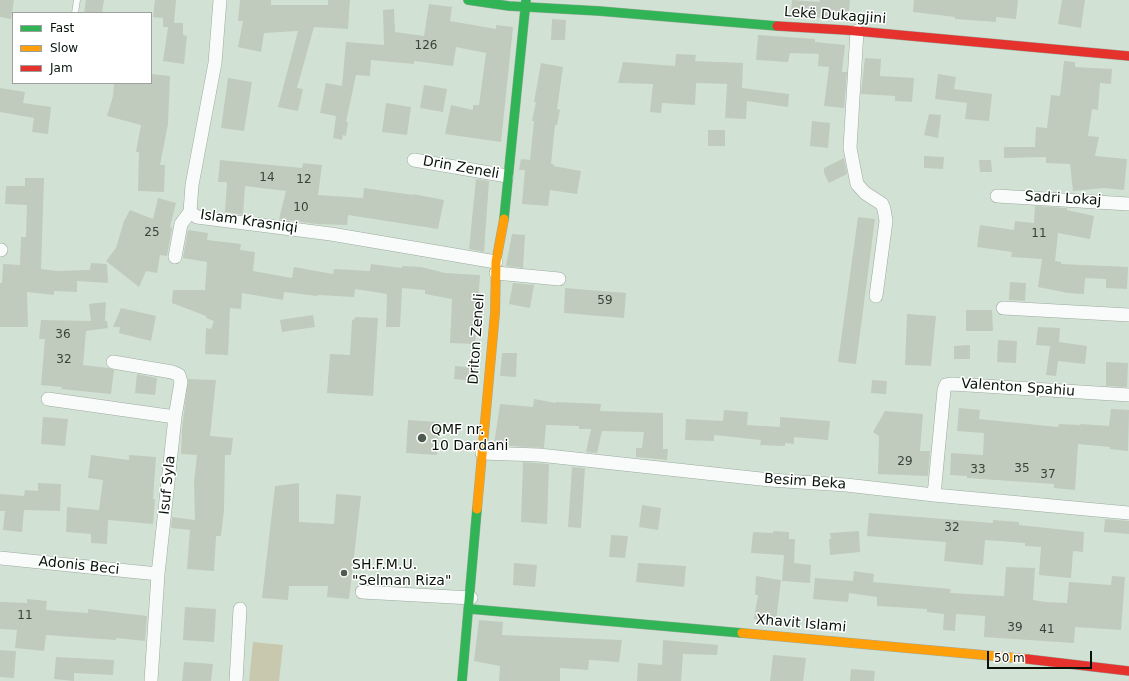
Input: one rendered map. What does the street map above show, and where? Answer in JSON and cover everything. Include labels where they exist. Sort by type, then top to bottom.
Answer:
[{"type":"street","name":"Islam Krasniqi","points":[[220,0],[215,63],[192,185],[190,212],[197,216],[331,234],[496,268]]},
{"type":"street","name":"Lekë Dukagjini","points":[[468,0],[526,3],[728,23],[857,31],[1129,56]]},
{"type":"street","name":"Driton Zeneli","points":[[462,681],[495,313],[496,268],[503,224],[526,3]]},
{"type":"street","points":[[857,31],[850,148],[857,184],[865,193],[882,204],[884,209],[886,221],[876,296]]},
{"type":"street","name":"Drin Zeneli","points":[[414,160],[507,176]]},
{"type":"street","name":"Sadri Lokaj","points":[[997,196],[1129,204]]},
{"type":"street","points":[[175,257],[181,224],[190,212]]},
{"type":"street","points":[[496,268],[559,279]]},
{"type":"street","points":[[1003,308],[1129,315]]},
{"type":"street","name":"Isuf Syla","points":[[113,362],[172,372],[179,375],[182,382],[175,417],[158,574],[151,681]]},
{"type":"street","name":"Valenton Spahiu","points":[[934,495],[944,390],[946,385],[952,384],[1129,395]]},
{"type":"street","points":[[48,399],[175,417]]},
{"type":"street","name":"Besim Beka","points":[[482,453],[539,456],[770,480],[846,485],[934,495],[1129,512]]},
{"type":"street","name":"Adonis Beci","points":[[0,558],[158,574]]},
{"type":"street","points":[[362,592],[470,603]]},
{"type":"street","name":"Xhavit Islami","points":[[470,603],[1129,671]]},
{"type":"street","points":[[236,681],[240,609]]},
{"type":"lane","points":[[75,12],[76,0]]},
{"type":"green space","points":[[253,642],[283,645],[279,681],[249,681]]},
{"type":"building","points":[[0,0],[14,0],[11,19],[0,17]]},
{"type":"building","points":[[86,0],[104,0],[102,12],[84,12]]},
{"type":"building","points":[[155,0],[176,0],[174,23],[183,23],[183,35],[187,36],[184,64],[163,61],[168,27],[163,27],[163,18],[153,17]]},
{"type":"building","points":[[240,0],[271,0],[271,5],[328,5],[328,0],[350,0],[348,29],[314,27],[297,88],[303,89],[298,111],[278,107],[298,31],[264,33],[261,52],[238,47],[243,21],[238,21]]},
{"type":"building","points":[[792,0],[819,2],[820,0],[850,0],[848,19],[805,17],[806,13],[791,13]]},
{"type":"building","points":[[914,0],[1018,0],[1016,19],[996,17],[996,22],[955,19],[955,17],[913,12]]},
{"type":"building","points":[[1062,0],[1085,0],[1081,28],[1058,24]]},
{"type":"building","points":[[429,4],[452,7],[450,21],[496,29],[496,25],[513,27],[501,142],[445,134],[451,105],[473,110],[473,105],[479,105],[486,53],[456,47],[453,66],[414,61],[414,64],[371,60],[370,76],[356,75],[346,122],[348,122],[346,136],[343,135],[342,140],[333,138],[336,116],[320,113],[326,83],[342,86],[346,42],[384,45],[383,10],[394,9],[395,32],[424,36]]},
{"type":"building","points":[[552,19],[566,20],[565,40],[551,40]]},
{"type":"building","points":[[758,35],[815,39],[815,42],[845,45],[842,72],[847,72],[844,108],[824,106],[829,67],[818,66],[819,54],[790,53],[788,62],[756,60]]},
{"type":"building","points":[[676,54],[696,55],[695,61],[743,63],[742,88],[789,94],[788,107],[747,101],[746,119],[725,118],[727,84],[696,83],[695,105],[662,103],[661,113],[650,112],[653,84],[618,83],[623,62],[675,66]]},
{"type":"building","points":[[865,58],[881,59],[880,76],[914,78],[912,102],[895,101],[895,96],[861,94]]},
{"type":"building","points":[[1064,61],[1075,62],[1075,67],[1112,69],[1111,84],[1100,83],[1098,110],[1092,109],[1088,136],[1099,137],[1095,156],[1127,159],[1124,190],[1104,188],[1073,191],[1070,164],[1046,163],[1046,157],[1004,158],[1004,147],[1035,147],[1036,127],[1047,128],[1051,95],[1060,96]]},
{"type":"building","points":[[541,63],[563,67],[557,109],[560,110],[557,125],[555,125],[551,164],[554,164],[553,166],[581,171],[577,194],[550,190],[548,206],[522,204],[525,170],[519,170],[521,159],[530,160],[534,121],[532,121],[536,102],[534,102]]},
{"type":"building","points":[[152,74],[170,76],[168,124],[160,165],[165,165],[164,192],[138,191],[139,152],[136,152],[141,125],[107,116],[113,96],[114,84],[152,84]]},
{"type":"building","points":[[938,74],[956,77],[954,89],[992,94],[989,121],[965,119],[967,103],[935,99]]},
{"type":"building","points":[[228,78],[252,82],[244,131],[221,128]]},
{"type":"building","points":[[424,85],[447,89],[443,112],[420,108]]},
{"type":"building","points":[[0,88],[25,92],[23,103],[51,107],[48,134],[32,132],[34,118],[0,112]]},
{"type":"building","points":[[386,103],[411,107],[407,135],[382,132]]},
{"type":"building","points":[[929,114],[941,115],[938,138],[924,135]]},
{"type":"building","points":[[812,121],[830,123],[828,148],[810,146]]},
{"type":"building","points":[[708,130],[725,130],[725,146],[708,146]]},
{"type":"building","points":[[924,156],[944,157],[943,169],[924,168]]},
{"type":"building","points":[[844,158],[847,174],[829,183],[824,173],[824,168]]},
{"type":"building","points":[[220,160],[302,168],[303,163],[322,165],[318,195],[363,198],[364,188],[413,194],[444,200],[438,229],[348,215],[347,225],[316,224],[279,219],[286,191],[245,186],[243,215],[225,212],[227,182],[218,182]]},
{"type":"building","points":[[979,160],[991,160],[992,172],[980,172]]},
{"type":"building","points":[[25,178],[44,178],[41,269],[57,271],[90,270],[91,263],[107,264],[108,283],[77,281],[77,292],[54,291],[54,295],[27,292],[28,327],[0,327],[0,283],[2,283],[3,264],[20,265],[21,237],[26,237],[27,205],[5,204],[6,186],[25,186]]},
{"type":"building","points":[[476,179],[489,181],[484,252],[469,249]]},
{"type":"building","points":[[158,198],[176,203],[170,227],[172,228],[167,256],[160,255],[157,273],[146,271],[139,287],[106,261],[116,248],[124,221],[130,210],[153,219]]},
{"type":"building","points":[[1035,206],[1067,208],[1067,210],[1094,216],[1090,239],[1058,233],[1055,261],[1061,262],[1061,264],[1128,267],[1127,289],[1106,288],[1106,279],[1085,278],[1084,294],[1068,293],[1038,287],[1042,259],[1011,257],[1012,252],[977,247],[980,225],[1014,230],[1015,221],[1034,223]]},
{"type":"building","points":[[858,217],[875,219],[856,364],[838,362]]},
{"type":"building","points":[[188,230],[208,233],[207,240],[241,244],[240,250],[255,252],[253,271],[292,278],[294,267],[333,274],[334,269],[370,271],[371,264],[402,268],[402,266],[421,267],[445,273],[480,275],[475,344],[450,343],[452,299],[425,294],[425,290],[402,288],[400,327],[386,327],[387,294],[355,289],[354,297],[317,296],[284,292],[283,300],[242,293],[241,309],[230,308],[228,355],[205,354],[206,328],[211,329],[214,321],[206,318],[206,316],[172,303],[173,290],[205,290],[207,262],[183,258]]},
{"type":"building","points":[[512,234],[525,235],[523,268],[506,266]]},
{"type":"building","points":[[1010,282],[1026,283],[1025,301],[1009,300]]},
{"type":"building","points":[[513,283],[534,285],[530,308],[509,304]]},
{"type":"building","points":[[565,288],[626,293],[624,318],[564,313]]},
{"type":"building","points":[[106,302],[105,321],[107,321],[108,328],[86,331],[83,365],[114,370],[111,394],[61,389],[62,387],[41,385],[45,339],[39,339],[41,320],[91,321],[89,304]]},
{"type":"building","points":[[121,308],[156,316],[151,341],[119,333],[120,327],[113,327]]},
{"type":"building","points":[[966,310],[992,310],[993,331],[966,331]]},
{"type":"building","points":[[907,314],[936,316],[931,366],[905,365]]},
{"type":"building","points":[[313,315],[315,327],[282,332],[280,320]]},
{"type":"building","points":[[355,317],[378,318],[373,396],[327,393],[330,354],[350,355],[352,320],[355,319]]},
{"type":"building","points":[[1038,327],[1060,328],[1059,342],[1087,346],[1085,364],[1058,361],[1056,376],[1046,375],[1050,346],[1036,345]]},
{"type":"building","points":[[998,340],[1017,341],[1016,363],[997,362]]},
{"type":"building","points":[[970,345],[970,359],[954,359],[954,346]]},
{"type":"building","points":[[502,353],[517,353],[516,377],[500,376]]},
{"type":"building","points":[[1106,362],[1128,363],[1127,387],[1106,386]]},
{"type":"building","points":[[455,366],[476,368],[474,381],[454,379]]},
{"type":"building","points":[[137,374],[157,378],[155,395],[135,393]]},
{"type":"building","points":[[188,379],[216,380],[210,436],[233,438],[231,455],[225,455],[224,510],[221,536],[216,536],[214,571],[187,569],[190,530],[171,528],[172,517],[195,520],[194,482],[197,455],[181,454],[182,429]]},
{"type":"building","points":[[872,380],[887,381],[886,394],[871,393]]},
{"type":"building","points":[[534,399],[556,403],[601,404],[600,411],[663,413],[663,449],[668,449],[667,460],[636,457],[636,448],[642,448],[644,432],[602,431],[597,453],[586,452],[591,429],[579,429],[579,426],[546,425],[544,448],[494,445],[500,404],[533,407]]},
{"type":"building","points":[[959,408],[980,410],[979,419],[1058,427],[1059,424],[1109,426],[1111,409],[1129,410],[1128,451],[1110,449],[1110,447],[1078,444],[1075,490],[1054,488],[1054,484],[967,478],[967,476],[950,475],[951,453],[983,455],[984,433],[957,431]]},
{"type":"building","points":[[724,410],[748,412],[747,425],[780,427],[780,417],[830,421],[828,440],[794,437],[794,444],[785,443],[785,446],[760,445],[761,440],[714,435],[714,441],[685,440],[686,419],[723,421]]},
{"type":"building","points":[[885,411],[923,414],[920,451],[930,451],[928,476],[878,474],[879,436],[873,432]]},
{"type":"building","points":[[43,417],[68,419],[65,446],[41,444]]},
{"type":"building","name":"QMF nr. 10 Dardani","points":[[408,420],[439,422],[437,455],[406,453]]},
{"type":"building","points":[[91,455],[129,460],[129,455],[156,457],[153,524],[108,520],[107,544],[91,543],[91,534],[66,532],[67,507],[99,510],[103,480],[88,478]]},
{"type":"building","points":[[523,462],[549,464],[547,524],[521,522]]},
{"type":"building","points":[[572,467],[585,468],[581,528],[568,527]]},
{"type":"building","points":[[38,483],[61,484],[60,511],[24,510],[22,532],[3,530],[5,511],[0,511],[0,494],[24,496],[25,490],[38,491]]},
{"type":"building","points":[[299,483],[299,522],[334,524],[336,494],[361,496],[349,599],[327,597],[328,586],[289,586],[288,600],[262,598],[275,486]]},
{"type":"building","points":[[642,505],[661,508],[658,530],[639,527]]},
{"type":"building","points":[[869,513],[993,523],[993,520],[1019,522],[1019,525],[1084,532],[1083,552],[1073,551],[1071,578],[1039,575],[1041,547],[1025,546],[1025,543],[985,540],[983,565],[944,561],[946,542],[867,536]]},
{"type":"building","points":[[1105,519],[1129,521],[1129,534],[1104,532]]},
{"type":"building","points":[[773,531],[789,532],[789,539],[795,539],[794,563],[811,565],[810,583],[782,581],[784,555],[751,553],[753,532],[773,533]]},
{"type":"building","points":[[859,531],[860,552],[830,555],[830,533]]},
{"type":"building","points":[[611,535],[628,536],[625,558],[609,557]]},
{"type":"building","points":[[514,563],[537,565],[535,587],[513,585]]},
{"type":"building","points":[[638,563],[686,566],[684,587],[636,582]]},
{"type":"building","points":[[1006,567],[1035,568],[1033,600],[1045,602],[1067,603],[1069,582],[1111,585],[1112,576],[1125,577],[1121,630],[1075,627],[1074,643],[984,637],[985,616],[956,614],[955,631],[943,630],[944,614],[927,612],[927,609],[877,606],[877,597],[849,593],[848,602],[813,599],[815,578],[853,581],[854,571],[874,574],[873,582],[951,589],[950,593],[1004,596]]},
{"type":"building","points":[[756,576],[781,580],[776,622],[754,619],[758,595],[755,595]]},
{"type":"building","points":[[27,599],[47,601],[46,610],[88,613],[88,609],[147,616],[145,641],[116,638],[116,640],[46,635],[44,651],[15,648],[17,630],[0,629],[0,602],[27,603]]},
{"type":"building","points":[[185,607],[216,609],[214,642],[183,640]]},
{"type":"building","points":[[479,620],[503,622],[502,635],[622,640],[619,662],[589,660],[588,670],[560,668],[560,681],[499,681],[500,666],[474,661]]},
{"type":"building","points":[[663,640],[718,645],[717,655],[683,654],[681,681],[637,681],[638,663],[662,665]]},
{"type":"building","points":[[0,650],[16,651],[14,678],[0,677]]},
{"type":"building","points":[[773,655],[806,658],[803,681],[770,681]]},
{"type":"building","points":[[56,657],[114,660],[113,675],[74,673],[74,681],[54,679]]},
{"type":"building","points":[[184,662],[213,664],[211,681],[182,681]]},
{"type":"building","points":[[851,669],[875,671],[874,681],[850,681]]},
{"type":"traffic: fast","points":[[468,0],[509,6],[599,11],[777,26]]},
{"type":"traffic: fast","points":[[504,219],[526,0]]},
{"type":"traffic: fast","points":[[462,681],[477,509]]},
{"type":"traffic: fast","points":[[470,609],[742,633]]},
{"type":"traffic: slow","points":[[477,509],[495,313],[496,262],[504,219]]},
{"type":"traffic: slow","points":[[742,633],[1027,659]]},
{"type":"traffic: jam","points":[[777,26],[845,30],[1129,56]]},
{"type":"traffic: jam","points":[[1027,659],[1129,671]]},
{"type":"place","name":"QMF nr. 10 Dardani","points":[[422,438]]},
{"type":"place","name":"SH.F.M.U. \"Selman Riza\"","points":[[344,573]]}]
